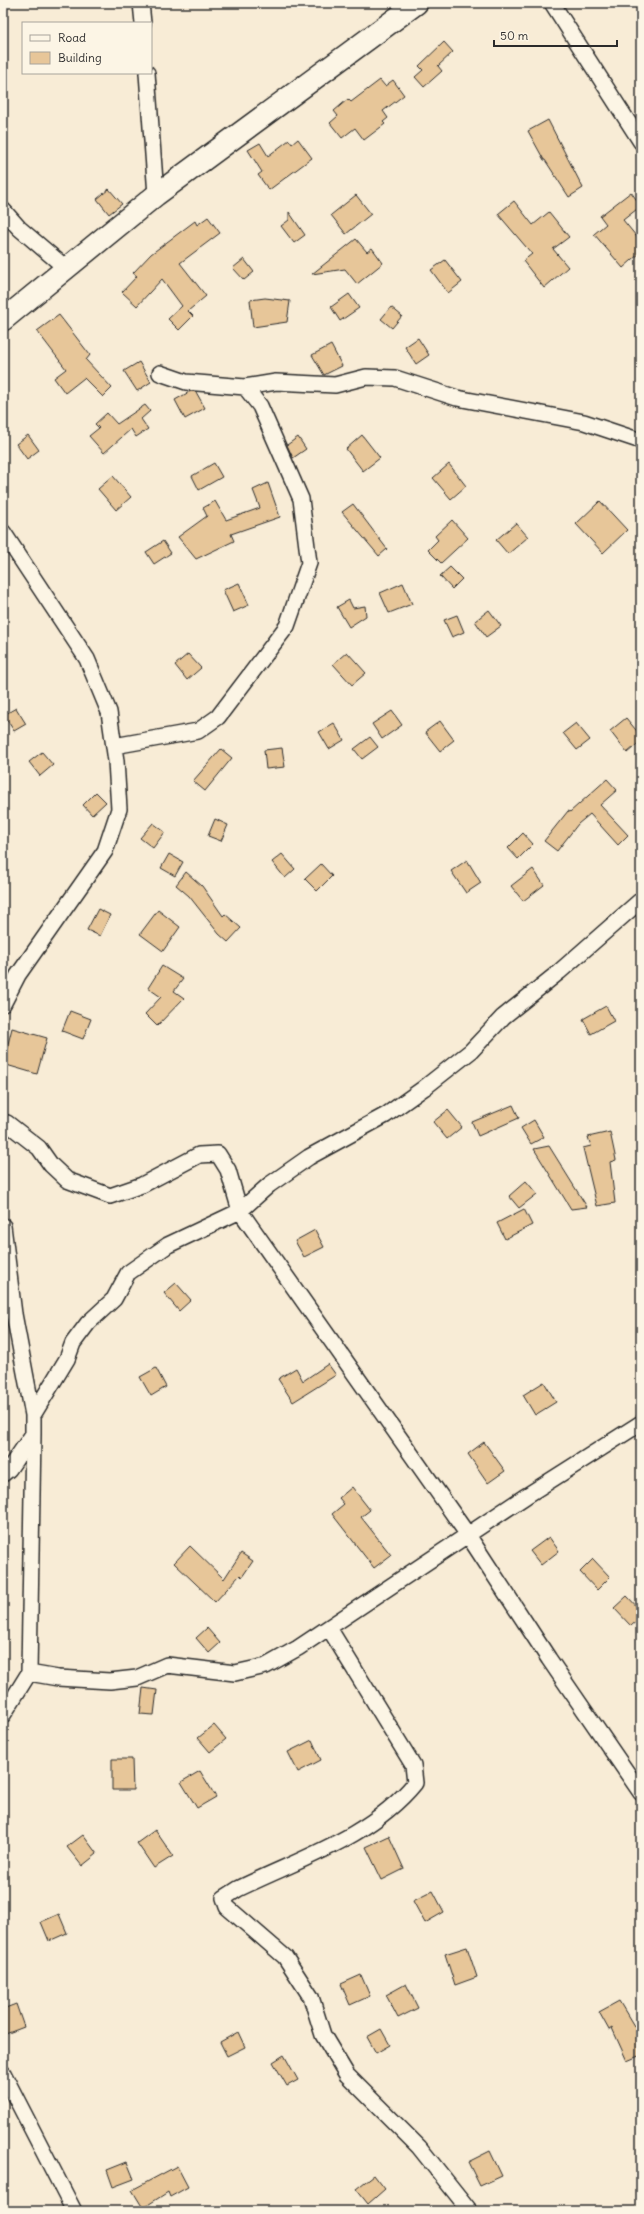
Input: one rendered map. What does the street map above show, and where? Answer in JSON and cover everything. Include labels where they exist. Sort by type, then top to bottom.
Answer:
[{"type":"street","points":[[141,3],[143,22]]},
{"type":"street","points":[[3,320],[156,195],[416,3]]},
{"type":"street","points":[[552,3],[641,142]]},
{"type":"street","points":[[146,74],[156,195]]},
{"type":"street","points":[[3,210],[19,228],[67,269]]},
{"type":"street","points":[[160,373],[186,382],[245,388],[276,382],[335,385],[366,377],[395,378],[457,398],[584,422],[641,440]]},
{"type":"street","points":[[114,746],[198,731],[218,717],[287,626],[309,563],[301,499],[260,406],[245,388]]},
{"type":"street","points":[[3,532],[87,659],[109,712],[114,746],[118,810],[105,851],[18,975],[3,1004]]},
{"type":"street","points":[[33,1415],[67,1359],[73,1343],[88,1323],[114,1299],[128,1273],[168,1245],[240,1211],[268,1185],[309,1157],[386,1115],[424,1088],[471,1051],[503,1017],[559,972],[641,900]]},
{"type":"street","points":[[3,1122],[7,1123],[39,1148],[51,1165],[66,1180],[110,1196],[142,1185],[199,1155],[218,1154],[228,1170],[240,1211],[468,1535],[549,1659],[641,1792]]},
{"type":"street","points":[[3,1226],[14,1314],[33,1415],[29,1673],[3,1715]]},
{"type":"street","points":[[29,1673],[58,1678],[110,1681],[137,1678],[167,1665],[235,1673],[266,1666],[329,1628],[468,1535],[641,1423]]},
{"type":"street","points":[[3,1474],[9,1469],[33,1434]]},
{"type":"street","points":[[329,1628],[384,1715],[413,1765],[415,1783],[403,1798],[350,1837],[238,1889],[224,1898],[227,1907],[285,1957],[311,1997],[323,2036],[347,2075],[419,2148],[470,2211]]},
{"type":"street","points":[[3,2073],[74,2211]]},
{"type":"building","points":[[444,42],[453,52],[438,66],[442,71],[424,87],[415,77],[423,70],[419,66]]},
{"type":"building","points":[[380,80],[385,86],[393,80],[404,95],[383,111],[388,118],[383,122],[385,124],[364,140],[355,128],[342,138],[330,123],[338,116],[334,111],[348,99],[351,102]]},
{"type":"building","points":[[548,120],[583,188],[569,197],[544,160],[528,131]]},
{"type":"building","points":[[298,139],[312,158],[269,190],[258,175],[262,172],[248,150],[260,143],[268,156],[289,140],[292,144]]},
{"type":"building","points":[[109,189],[122,204],[109,214],[97,199]]},
{"type":"building","points":[[631,192],[641,206],[623,220],[641,242],[641,252],[623,268],[594,234],[606,224],[600,216]]},
{"type":"building","points":[[356,195],[371,214],[346,234],[331,215]]},
{"type":"building","points":[[514,201],[533,225],[549,212],[569,237],[553,249],[568,267],[544,288],[523,261],[532,254],[498,214]]},
{"type":"building","points":[[289,212],[305,235],[294,243],[281,226],[289,220]]},
{"type":"building","points":[[208,217],[220,233],[180,263],[206,296],[188,311],[193,316],[179,330],[168,319],[182,306],[162,279],[137,306],[122,292],[137,276],[133,273],[151,254],[195,221],[197,225]]},
{"type":"building","points":[[356,239],[367,252],[372,248],[383,263],[357,284],[345,269],[312,274]]},
{"type":"building","points":[[244,259],[254,272],[244,280],[233,268]]},
{"type":"building","points":[[445,260],[462,282],[448,293],[431,270]]},
{"type":"building","points":[[349,294],[359,308],[340,321],[331,307]]},
{"type":"building","points":[[265,298],[290,301],[287,322],[253,327],[250,300]]},
{"type":"building","points":[[391,307],[402,316],[392,328],[381,319]]},
{"type":"building","points":[[59,315],[90,355],[86,360],[112,388],[103,397],[84,378],[65,393],[54,378],[66,369],[37,331]]},
{"type":"building","points":[[418,338],[429,355],[416,364],[405,347]]},
{"type":"building","points":[[331,345],[342,366],[324,375],[312,355]]},
{"type":"building","points":[[139,362],[151,382],[137,391],[124,371]]},
{"type":"building","points":[[191,391],[196,392],[205,408],[185,419],[175,400]]},
{"type":"building","points":[[145,405],[150,411],[141,419],[148,429],[136,437],[131,429],[104,453],[89,436],[99,428],[95,424],[107,413],[117,424]]},
{"type":"building","points":[[28,435],[39,450],[27,459],[16,444]]},
{"type":"building","points":[[362,435],[380,458],[363,471],[346,449]]},
{"type":"building","points":[[298,437],[306,449],[293,458],[287,445]]},
{"type":"building","points":[[214,463],[222,477],[199,490],[192,476]]},
{"type":"building","points":[[449,464],[466,486],[451,499],[433,478]]},
{"type":"building","points":[[113,476],[131,497],[116,510],[98,489]]},
{"type":"building","points":[[268,483],[280,517],[231,534],[234,541],[196,559],[178,537],[207,516],[203,508],[215,501],[226,520],[260,508],[253,490]]},
{"type":"building","points":[[600,501],[627,530],[603,553],[576,524]]},
{"type":"building","points":[[353,504],[387,549],[379,556],[342,512]]},
{"type":"building","points":[[452,520],[468,538],[441,563],[428,550],[438,540],[435,536]]},
{"type":"building","points":[[516,523],[528,537],[508,554],[496,540]]},
{"type":"building","points":[[163,541],[171,553],[154,564],[146,552]]},
{"type":"building","points":[[450,567],[462,579],[452,589],[440,576]]},
{"type":"building","points":[[239,583],[249,605],[233,612],[223,590]]},
{"type":"building","points":[[403,583],[412,604],[389,613],[380,593]]},
{"type":"building","points":[[349,600],[353,608],[365,606],[366,616],[349,627],[337,607]]},
{"type":"building","points":[[489,610],[501,626],[486,637],[475,621]]},
{"type":"building","points":[[457,615],[464,632],[452,637],[444,620]]},
{"type":"building","points":[[347,652],[366,673],[352,685],[333,664]]},
{"type":"building","points":[[188,654],[201,668],[187,680],[175,665]]},
{"type":"building","points":[[16,708],[26,724],[14,731],[4,715]]},
{"type":"building","points":[[392,711],[402,725],[382,739],[372,724]]},
{"type":"building","points":[[626,718],[641,736],[641,741],[627,753],[610,731]]},
{"type":"building","points":[[440,721],[454,740],[440,751],[425,732]]},
{"type":"building","points":[[334,723],[344,740],[329,749],[319,732]]},
{"type":"building","points":[[576,723],[590,740],[577,750],[563,733]]},
{"type":"building","points":[[370,737],[378,747],[362,759],[354,749]]},
{"type":"building","points":[[282,748],[285,767],[266,769],[264,750]]},
{"type":"building","points":[[221,749],[232,758],[205,791],[193,781]]},
{"type":"building","points":[[42,752],[53,765],[40,776],[29,762]]},
{"type":"building","points":[[607,779],[617,790],[600,805],[628,835],[618,845],[590,814],[578,824],[557,851],[544,841],[568,811],[570,812]]},
{"type":"building","points":[[96,792],[106,802],[92,815],[83,805]]},
{"type":"building","points":[[215,819],[228,825],[221,841],[208,836]]},
{"type":"building","points":[[153,823],[165,832],[153,848],[140,838]]},
{"type":"building","points":[[523,833],[533,844],[518,859],[508,848]]},
{"type":"building","points":[[169,854],[183,862],[175,876],[161,868]]},
{"type":"building","points":[[282,854],[295,869],[285,878],[272,862]]},
{"type":"building","points":[[467,860],[481,883],[466,893],[451,871]]},
{"type":"building","points":[[321,864],[332,876],[317,891],[305,879]]},
{"type":"building","points":[[533,869],[544,885],[523,901],[511,886]]},
{"type":"building","points":[[186,872],[202,886],[223,916],[225,914],[241,928],[228,942],[219,934],[189,896],[176,885]]},
{"type":"building","points":[[98,909],[110,915],[100,936],[87,930]]},
{"type":"building","points":[[158,910],[180,927],[163,951],[140,934]]},
{"type":"building","points":[[162,966],[183,979],[174,991],[184,998],[157,1026],[145,1014],[161,997],[148,988]]},
{"type":"building","points":[[606,1006],[614,1021],[591,1034],[583,1019]]},
{"type":"building","points":[[70,1011],[91,1019],[83,1039],[62,1031]]},
{"type":"building","points":[[12,1028],[47,1038],[37,1074],[3,1064]]},
{"type":"building","points":[[513,1105],[519,1118],[478,1136],[472,1122]]},
{"type":"building","points":[[448,1110],[462,1127],[447,1139],[433,1122]]},
{"type":"building","points":[[534,1120],[544,1137],[531,1144],[521,1128]]},
{"type":"building","points":[[610,1132],[616,1160],[610,1162],[615,1203],[597,1206],[583,1148],[591,1146],[588,1137]]},
{"type":"building","points":[[549,1146],[587,1207],[571,1209],[534,1149]]},
{"type":"building","points":[[526,1181],[537,1194],[519,1208],[509,1196]]},
{"type":"building","points":[[524,1209],[532,1225],[505,1239],[497,1223]]},
{"type":"building","points":[[315,1230],[324,1247],[304,1257],[295,1241]]},
{"type":"building","points":[[176,1283],[191,1300],[179,1311],[164,1293]]},
{"type":"building","points":[[328,1364],[336,1375],[293,1402],[278,1379],[296,1368],[303,1381]]},
{"type":"building","points":[[156,1368],[166,1387],[151,1396],[140,1377]]},
{"type":"building","points":[[544,1382],[556,1402],[535,1415],[523,1395]]},
{"type":"building","points":[[484,1442],[505,1471],[488,1483],[468,1454]]},
{"type":"building","points":[[352,1487],[370,1510],[361,1517],[391,1555],[374,1568],[332,1514],[344,1504],[339,1498]]},
{"type":"building","points":[[549,1537],[559,1551],[541,1565],[530,1551]]},
{"type":"building","points":[[190,1546],[224,1579],[241,1553],[253,1561],[242,1577],[240,1575],[215,1602],[174,1563]]},
{"type":"building","points":[[593,1559],[610,1577],[597,1590],[580,1572]]},
{"type":"building","points":[[627,1596],[641,1611],[641,1617],[631,1626],[614,1608]]},
{"type":"building","points":[[207,1628],[220,1643],[209,1653],[196,1638]]},
{"type":"building","points":[[143,1688],[157,1690],[154,1715],[140,1714]]},
{"type":"building","points":[[214,1725],[226,1739],[210,1752],[198,1738]]},
{"type":"building","points":[[312,1740],[321,1760],[298,1772],[288,1752]]},
{"type":"building","points":[[112,1759],[132,1759],[133,1790],[112,1790]]},
{"type":"building","points":[[200,1771],[216,1797],[197,1808],[181,1782]]},
{"type":"building","points":[[155,1830],[173,1856],[154,1868],[137,1843]]},
{"type":"building","points":[[83,1835],[97,1854],[82,1866],[67,1847]]},
{"type":"building","points":[[389,1836],[404,1869],[382,1880],[366,1847]]},
{"type":"building","points":[[433,1891],[444,1912],[425,1923],[413,1901]]},
{"type":"building","points":[[59,1914],[67,1933],[49,1941],[41,1922]]},
{"type":"building","points":[[467,1947],[477,1977],[455,1985],[445,1954]]},
{"type":"building","points":[[361,1975],[370,1996],[350,2005],[341,1984]]},
{"type":"building","points":[[406,1984],[418,2008],[398,2018],[386,1995]]},
{"type":"building","points":[[619,2001],[634,2026],[637,2025],[641,2034],[641,2055],[627,2061],[612,2028],[609,2030],[599,2012]]},
{"type":"building","points":[[16,2004],[24,2027],[3,2035],[3,2009]]},
{"type":"building","points":[[381,2029],[390,2045],[376,2053],[367,2037]]},
{"type":"building","points":[[238,2032],[245,2047],[227,2056],[220,2042]]},
{"type":"building","points":[[284,2055],[298,2080],[287,2086],[273,2062]]},
{"type":"building","points":[[490,2151],[502,2176],[480,2186],[468,2162]]},
{"type":"building","points":[[127,2162],[134,2179],[113,2187],[107,2170]]},
{"type":"building","points":[[177,2166],[188,2187],[170,2197],[168,2192],[143,2208],[132,2190]]},
{"type":"building","points":[[374,2175],[385,2189],[368,2204],[356,2189]]}]
